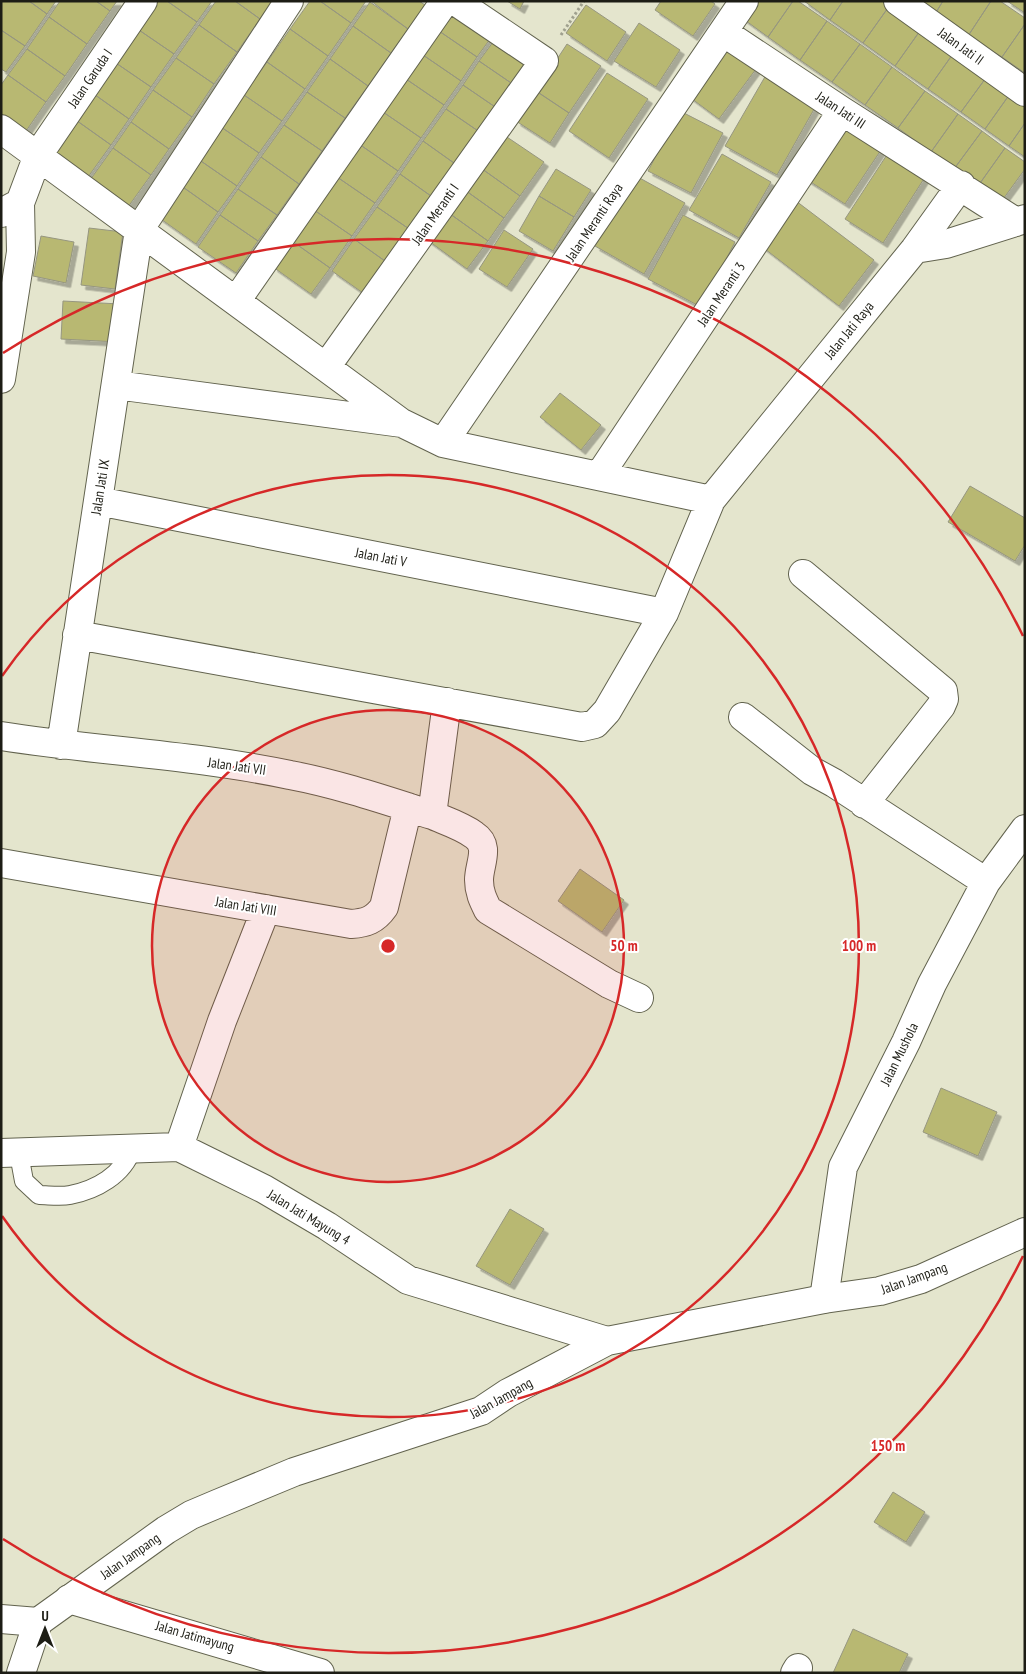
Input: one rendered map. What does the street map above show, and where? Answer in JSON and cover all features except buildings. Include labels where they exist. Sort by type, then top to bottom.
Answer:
[{"type":"street","name":"Jalan Garuda I","points":[[11,208],[38,155],[143,1]]},
{"type":"street","points":[[139,230],[288,1]]},
{"type":"street","points":[[236,301],[445,1]]},
{"type":"street","points":[[455,1],[544,61]]},
{"type":"street","name":"Jalan Meranti Raya","points":[[443,443],[744,1]]},
{"type":"street","name":"Jalan Jati II","points":[[898,1],[1025,92]]},
{"type":"street","name":"Jalan Jati III","points":[[724,32],[842,111],[1020,220]]},
{"type":"street","name":"Jalan Meranti I","points":[[326,367],[544,61]]},
{"type":"street","name":"Jalan Meranti 3","points":[[599,476],[842,111]]},
{"type":"street","points":[[1,129],[402,423],[443,443],[712,500]]},
{"type":"street","points":[[915,249],[961,185]]},
{"type":"street","points":[[1,378],[21,252],[11,208]]},
{"type":"street","points":[[915,249],[946,244],[1020,220]]},
{"type":"street","name":"Jalan Jati IX","points":[[61,745],[139,230]]},
{"type":"street","name":"Jalan Jati Raya","points":[[77,636],[582,727],[595,724],[607,711],[664,612],[712,500],[915,249]]},
{"type":"street","points":[[116,385],[402,423]]},
{"type":"street","name":"Jalan Jati V","points":[[98,501],[664,612]]},
{"type":"street","points":[[803,574],[943,691],[942,706],[864,804]]},
{"type":"street","name":"Jalan Jati VIII","points":[[1,863],[351,924],[369,922],[384,907],[420,811],[447,702]]},
{"type":"street","points":[[743,717],[812,772],[986,882]]},
{"type":"street","name":"Jalan Jati VII","points":[[1,736],[61,745],[176,757],[288,774],[334,784],[420,811],[474,834],[482,841],[484,849],[479,879],[480,893],[488,910],[609,984],[639,998]]},
{"type":"street","name":"Jalan Mushola","points":[[824,1299],[843,1166],[906,1042],[932,984],[986,882],[1025,829]]},
{"type":"street","points":[[179,1147],[222,1021],[266,909]]},
{"type":"street","name":"Jalan Jati Mayung 4","points":[[10,1154],[179,1147],[272,1194],[327,1226],[408,1280],[607,1341]]},
{"type":"street","name":"Jalan Jampang","points":[[38,1622],[191,1515],[294,1472],[482,1412],[508,1393],[607,1341],[824,1299],[880,1291],[921,1279],[1025,1232]]},
{"type":"street","name":"Jalan Jatimayung","points":[[70,1599],[320,1673]]},
{"type":"street","points":[[1,1619],[38,1622],[21,1673]]},
{"type":"lane","points":[[10,1154],[24,1181],[39,1195],[69,1196],[113,1177],[128,1158],[132,1149]]},
{"type":"path","points":[[544,61],[584,1]]}]
